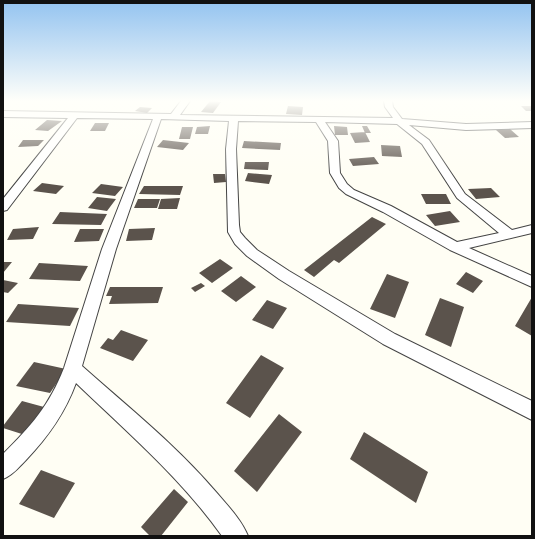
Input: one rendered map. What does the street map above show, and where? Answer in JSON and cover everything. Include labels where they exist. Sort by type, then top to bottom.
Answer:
[{"type":"street","points":[[3,207],[66,126]]},
{"type":"street","points":[[3,469],[36,435],[51,415],[64,391],[73,368],[109,249],[161,126]]},
{"type":"street","points":[[233,126],[231,149],[233,225],[240,241],[252,253],[284,275],[389,339],[532,411]]},
{"type":"street","points":[[323,126],[333,141],[335,173],[343,186],[350,192],[387,210],[455,247],[532,282]]},
{"type":"street","points":[[406,126],[426,142],[462,196],[508,234]]},
{"type":"street","points":[[457,126],[494,126]]},
{"type":"street","points":[[455,247],[532,229]]},
{"type":"street","points":[[73,368],[152,440],[203,495],[228,532]]},
{"type":"building","points":[[40,126],[55,126],[48,131],[35,130]]},
{"type":"building","points":[[93,126],[107,126],[105,131],[90,131]]},
{"type":"building","points":[[210,126],[208,134],[195,134],[197,127]]},
{"type":"building","points":[[334,126],[347,127],[348,135],[335,135]]},
{"type":"building","points":[[362,126],[367,126],[371,133],[365,133]]},
{"type":"building","points":[[182,127],[193,127],[190,139],[179,139]]},
{"type":"building","points":[[510,129],[519,137],[505,138],[496,130]]},
{"type":"building","points":[[365,132],[370,142],[355,143],[350,133]]},
{"type":"building","points":[[23,140],[44,140],[38,146],[18,147]]},
{"type":"building","points":[[163,140],[189,143],[183,150],[157,147]]},
{"type":"building","points":[[244,141],[281,143],[280,150],[242,148]]},
{"type":"building","points":[[381,145],[400,146],[402,157],[382,156]]},
{"type":"building","points":[[374,157],[379,164],[353,166],[349,159]]},
{"type":"building","points":[[245,162],[269,162],[268,170],[244,169]]},
{"type":"building","points":[[248,173],[272,175],[269,184],[245,181]]},
{"type":"building","points":[[213,174],[225,174],[226,182],[214,183]]},
{"type":"building","points":[[42,183],[64,186],[56,194],[33,191]]},
{"type":"building","points":[[101,184],[123,187],[115,196],[92,193]]},
{"type":"building","points":[[144,186],[183,186],[180,195],[139,194]]},
{"type":"building","points":[[491,188],[500,197],[476,199],[468,189]]},
{"type":"building","points":[[421,194],[446,194],[451,204],[426,204]]},
{"type":"building","points":[[97,197],[116,199],[107,211],[88,208]]},
{"type":"building","points":[[180,198],[177,209],[158,209],[161,199]]},
{"type":"building","points":[[138,199],[160,199],[157,208],[134,208]]},
{"type":"building","points":[[450,211],[460,222],[435,226],[426,215]]},
{"type":"building","points":[[60,212],[107,214],[101,225],[52,224]]},
{"type":"building","points":[[372,217],[386,224],[339,263],[334,260],[314,277],[304,270]]},
{"type":"building","points":[[39,227],[33,239],[7,240],[13,229]]},
{"type":"building","points":[[155,228],[152,240],[126,241],[129,229]]},
{"type":"building","points":[[80,229],[104,229],[99,241],[74,242]]},
{"type":"building","points":[[220,259],[233,268],[212,283],[199,273]]},
{"type":"building","points":[[3,262],[12,262],[3,273]]},
{"type":"building","points":[[39,263],[88,266],[80,281],[29,279]]},
{"type":"building","points":[[466,272],[483,281],[473,293],[456,284]]},
{"type":"building","points":[[387,274],[409,282],[395,318],[370,309]]},
{"type":"building","points":[[241,276],[256,287],[236,302],[221,291]]},
{"type":"building","points":[[3,280],[18,283],[8,293],[3,292]]},
{"type":"building","points":[[201,283],[205,286],[195,292],[191,288]]},
{"type":"building","points":[[110,287],[163,287],[158,303],[109,304],[112,296],[106,296]]},
{"type":"building","points":[[532,297],[532,336],[515,326]]},
{"type":"building","points":[[440,298],[464,307],[451,347],[425,335]]},
{"type":"building","points":[[267,300],[287,308],[273,329],[252,320]]},
{"type":"building","points":[[18,304],[79,308],[70,326],[6,322]]},
{"type":"building","points":[[121,330],[148,340],[133,361],[100,348],[108,338],[113,340]]},
{"type":"building","points":[[261,355],[284,368],[250,418],[226,403]]},
{"type":"building","points":[[34,362],[66,369],[50,393],[16,386]]},
{"type":"building","points":[[22,401],[44,407],[25,435],[3,428]]},
{"type":"building","points":[[279,414],[302,432],[257,492],[234,471]]},
{"type":"building","points":[[364,432],[428,472],[416,503],[350,459]]},
{"type":"building","points":[[41,470],[75,483],[54,518],[19,504]]},
{"type":"building","points":[[174,489],[188,502],[161,536],[150,536],[141,527]]}]
